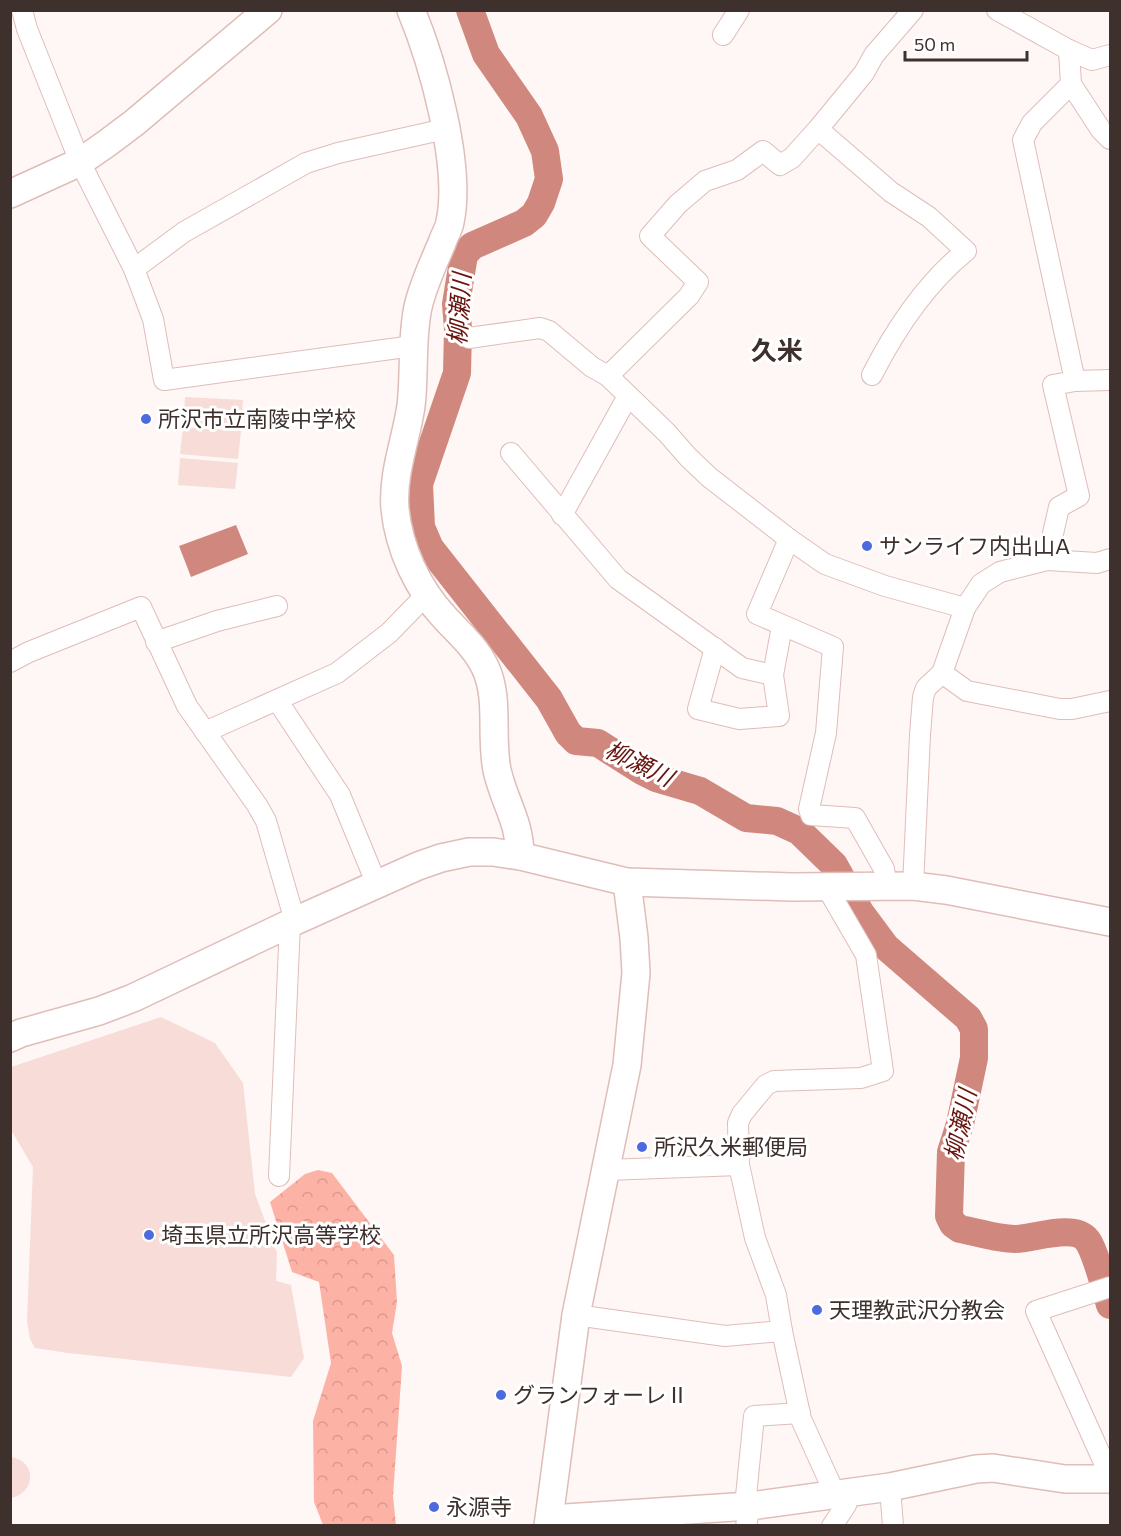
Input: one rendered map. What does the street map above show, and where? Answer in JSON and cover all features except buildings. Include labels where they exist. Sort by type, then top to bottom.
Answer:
[{"type":"street","points":[[22,10],[27,29],[80,162],[134,269],[153,319],[164,380],[412,346]]},
{"type":"street","points":[[10,194],[80,162],[134,123],[267,10]]},
{"type":"street","points":[[411,10],[427,52],[445,129],[453,189],[450,224],[421,297],[412,346],[413,385],[395,486],[395,510],[406,553],[426,595],[477,654],[488,675],[492,688],[494,753],[497,771],[514,816],[520,839],[520,856]]},
{"type":"street","points":[[723,35],[739,10]]},
{"type":"street","points":[[608,376],[689,296],[698,282],[650,236],[678,204],[705,181],[737,170],[763,151],[780,165],[792,158],[864,73],[874,55],[913,10]]},
{"type":"street","points":[[997,10],[1069,50],[1092,60],[1110,55]]},
{"type":"street","points":[[1069,50],[1071,84],[1101,130],[1110,139]]},
{"type":"street","points":[[1071,84],[1032,123],[1023,140],[1074,381]]},
{"type":"street","points":[[134,269],[184,232],[306,163],[338,153],[445,129]]},
{"type":"street","points":[[818,129],[891,192],[929,217],[966,251],[950,264],[922,294],[872,375]]},
{"type":"street","points":[[469,338],[540,328],[549,331],[592,367],[608,376],[709,477],[825,564],[885,586],[965,608]]},
{"type":"street","points":[[1047,560],[1059,507],[1078,496],[1053,385],[1074,381],[1110,380]]},
{"type":"street","points":[[561,515],[628,396]]},
{"type":"street","points":[[511,453],[561,515],[618,579],[742,668],[773,675]]},
{"type":"street","points":[[789,539],[758,614],[833,647],[826,733],[809,809],[811,815],[855,818],[884,869],[889,886]]},
{"type":"street","points":[[889,886],[923,697],[926,688],[942,673],[965,608],[976,589],[989,577],[1000,572],[1047,560],[1097,562],[1110,559]]},
{"type":"street","points":[[205,732],[337,673],[389,633],[426,595]]},
{"type":"street","points":[[156,642],[217,621],[277,606]]},
{"type":"street","points":[[10,662],[29,652],[141,607],[187,706],[266,821],[292,922],[279,1176]]},
{"type":"street","points":[[715,648],[698,709],[739,719],[779,716],[773,675],[782,626]]},
{"type":"street","points":[[942,673],[967,691],[1060,709],[1072,709],[1110,701]]},
{"type":"street","points":[[277,700],[340,795],[377,885]]},
{"type":"street","points":[[10,1038],[99,1011],[133,998],[292,922],[418,866],[454,854],[480,852],[520,856],[627,882],[792,887],[889,886],[946,890],[1110,922]]},
{"type":"street","points":[[627,882],[634,938],[635,984],[627,1065],[576,1316],[549,1522],[747,1512],[843,1493],[929,1480],[960,1471],[993,1468],[1065,1479],[1110,1478],[1036,1311],[1110,1287]]},
{"type":"street","points":[[829,886],[866,955],[883,1071],[861,1078],[774,1081],[766,1085],[742,1114],[738,1123],[739,1165],[755,1238],[777,1294],[782,1331],[800,1413],[843,1493],[846,1505],[832,1526]]},
{"type":"street","points":[[607,1170],[739,1165]]},
{"type":"street","points":[[576,1316],[724,1336],[782,1331]]},
{"type":"street","points":[[747,1512],[754,1416],[800,1413]]},
{"type":"street","points":[[890,1487],[893,1526]]},
{"type":"shaded area","points":[[185,397],[243,400],[241,427],[184,423]]},
{"type":"shaded area","points":[[183,427],[241,431],[238,459],[180,454]]},
{"type":"shaded area","points":[[180,458],[238,463],[235,489],[178,485]]},
{"type":"shaded area","points":[[236,525],[248,554],[191,577],[179,546]]},
{"type":"shaded area","points":[[161,1017],[215,1043],[243,1083],[255,1194],[277,1253],[276,1281],[291,1285],[304,1358],[291,1377],[68,1353],[35,1348],[30,1339],[27,1321],[33,1167],[11,1130],[11,1067]]},
{"type":"shaded area","points":[[11,1457],[25,1464],[30,1477],[25,1490],[11,1498]]},
{"type":"green space","points":[[318,1170],[332,1173],[394,1255],[397,1302],[392,1333],[402,1366],[393,1496],[396,1525],[323,1525],[314,1502],[313,1421],[331,1363],[319,1282],[292,1272],[270,1202],[305,1174]]},
{"type":"waterway","name":"柳瀬川","points":[[470,10],[486,54],[529,116],[545,151],[549,179],[541,203],[534,215],[524,223],[472,246],[464,255],[456,304],[457,373],[419,484],[421,527],[430,548],[549,699],[568,733],[576,741],[598,743],[642,771],[656,778],[700,791],[746,818],[777,821],[799,831],[834,865],[860,912],[886,947],[968,1018],[974,1029],[974,1058],[960,1124],[951,1152],[949,1216],[953,1224],[960,1229],[1008,1239],[1063,1232],[1081,1235],[1087,1240],[1093,1252],[1110,1305]]},
{"type":"place","name":"所沢市立南陵中学校","points":[[146,419]]},
{"type":"place","name":"サンライフ内出山A","points":[[867,546]]},
{"type":"place","name":"所沢久米郵便局","points":[[642,1147]]},
{"type":"place","name":"埼玉県立所沢高等学校","points":[[149,1235]]},
{"type":"place","name":"天理教武沢分教会","points":[[817,1310]]},
{"type":"place","name":"グランフォーレⅡ","points":[[501,1395]]},
{"type":"place","name":"永源寺","points":[[434,1507]]},
{"type":"district","name":"久米","points":[[777,351]]}]
